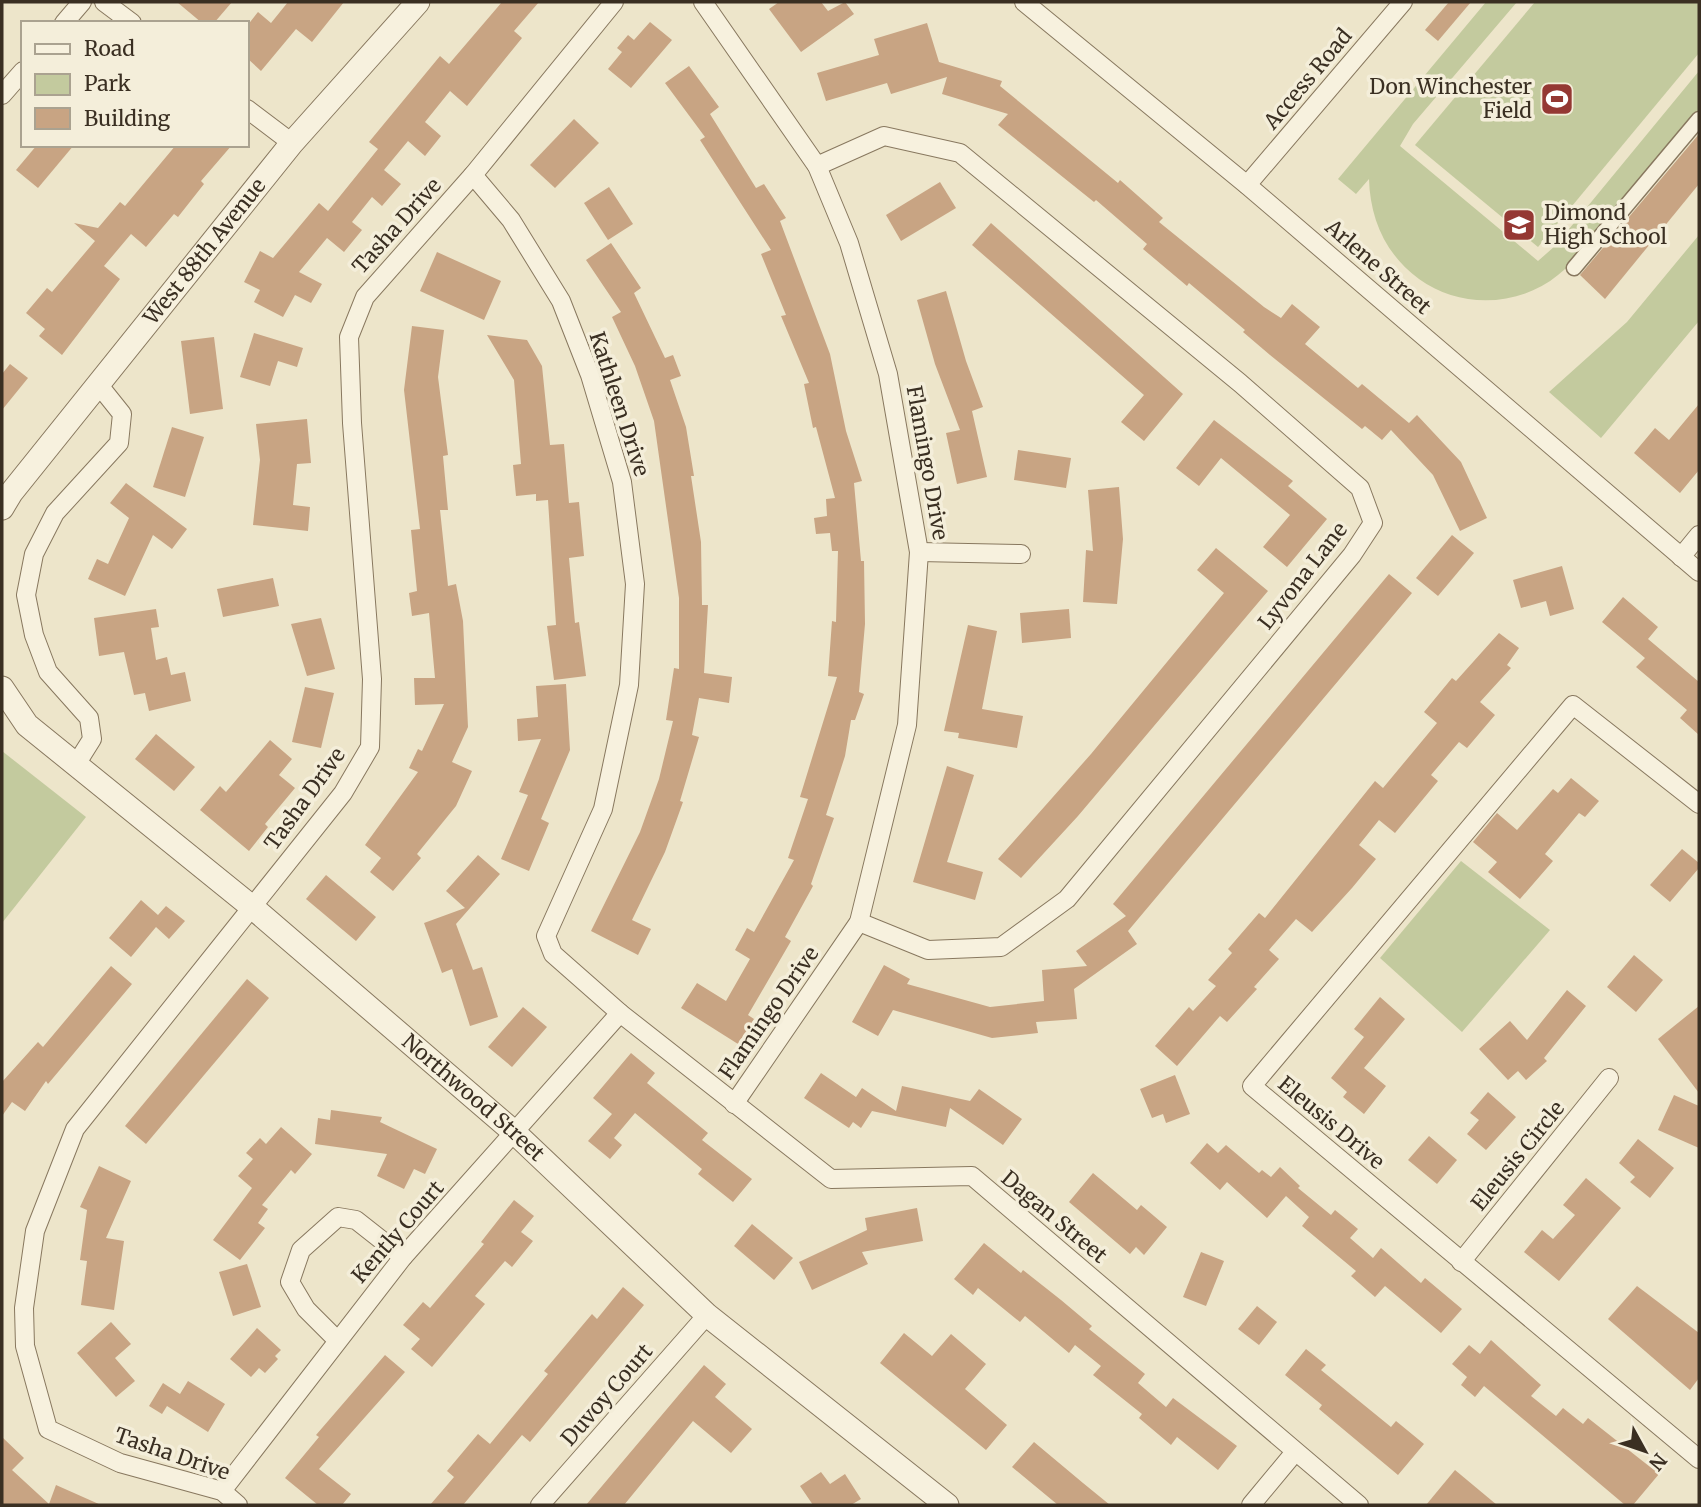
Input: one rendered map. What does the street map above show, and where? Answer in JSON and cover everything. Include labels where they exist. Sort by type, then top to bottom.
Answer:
[{"type":"street","points":[[66,21],[82,2]]},
{"type":"street","points":[[104,2],[129,21]]},
{"type":"street","name":"West 88th Avenue","points":[[5,495],[292,143],[418,2]]},
{"type":"street","name":"Tasha Drive","points":[[238,1505],[222,1491],[120,1463],[48,1429],[25,1346],[24,1308],[35,1231],[75,1129],[342,793],[370,747],[372,679],[352,423],[349,337],[365,297],[473,175],[614,2]]},
{"type":"street","name":"Flamingo Drive","points":[[703,2],[817,166],[849,243],[888,374],[919,552],[907,725],[859,922],[734,1104]]},
{"type":"street","name":"Arlene Street","points":[[1024,2],[1247,185],[1699,572]]},
{"type":"street","name":"Access Road","points":[[1247,185],[1403,2]]},
{"type":"street","points":[[2,95],[21,73]]},
{"type":"street","points":[[248,110],[292,143]]},
{"type":"street","points":[[1574,268],[1699,119]]},
{"type":"street","name":"Lyvona Lane","points":[[817,166],[884,136],[960,153],[1240,383],[1360,488],[1373,523],[1352,555],[1067,899],[1001,947],[928,950],[859,922]]},
{"type":"street","name":"Kathleen Drive","points":[[473,175],[511,220],[561,301],[590,375],[622,482],[635,584],[629,685],[603,809],[546,936],[552,954]]},
{"type":"street","points":[[75,766],[92,739],[89,718],[48,672],[34,635],[26,595],[34,554],[55,513],[119,443],[122,414],[98,384]]},
{"type":"street","points":[[1681,557],[1699,535]]},
{"type":"street","points":[[919,552],[1021,554]]},
{"type":"street","name":"Northwood Street","points":[[2,688],[27,724],[75,766],[253,907],[515,1133],[707,1315],[947,1505]]},
{"type":"street","name":"Eleusis Drive","points":[[1699,804],[1573,705],[1252,1086],[1699,1459]]},
{"type":"street","name":"Dagan Street","points":[[552,954],[620,1013],[831,1179],[972,1176],[1359,1505]]},
{"type":"street","name":"Kently Court","points":[[222,1491],[403,1258],[620,1013]]},
{"type":"street","name":"Eleusis Circle","points":[[1461,1262],[1609,1078]]},
{"type":"street","points":[[337,1340],[306,1309],[290,1282],[301,1250],[338,1217],[356,1220],[403,1258]]},
{"type":"street","name":"Duvoy Court","points":[[540,1505],[707,1315]]},
{"type":"street","points":[[1251,1505],[1295,1452]]},
{"type":"green space","points":[[1486,2],[1517,2],[1413,124],[1400,146],[1538,261],[1555,246],[1699,71],[1699,109],[1575,259],[1543,286],[1508,298],[1489,300],[1453,296],[1419,279],[1397,259],[1382,235],[1373,208],[1369,179],[1356,194],[1338,179]]},
{"type":"green space","name":"Don Winchester Field","points":[[1535,2],[1699,2],[1699,53],[1538,247],[1415,145]]},
{"type":"green space","points":[[1699,235],[1699,321],[1601,438],[1549,392],[1627,322]]},
{"type":"green space","points":[[2,751],[86,817],[2,923]]},
{"type":"green space","points":[[1461,861],[1550,930],[1462,1032],[1380,958]]},
{"type":"building","points":[[177,2],[232,2],[216,21],[200,21]]},
{"type":"building","points":[[288,2],[344,2],[312,42],[296,29],[261,71],[248,59],[248,25],[258,12],[271,23]]},
{"type":"building","points":[[502,2],[539,2],[514,31],[522,38],[467,106],[450,91],[425,122],[441,136],[425,156],[408,141],[384,170],[401,184],[382,206],[372,197],[352,222],[362,230],[344,252],[327,238],[299,272],[322,284],[311,303],[295,295],[283,317],[254,302],[260,290],[244,282],[260,251],[273,258],[319,203],[328,211],[378,149],[369,142],[440,56],[449,64]]},
{"type":"building","points":[[779,2],[821,2],[828,11],[845,2],[854,14],[801,52],[769,9]]},
{"type":"building","points":[[1449,2],[1471,2],[1438,41],[1425,30]]},
{"type":"building","points":[[650,22],[672,40],[631,88],[608,69],[622,52],[617,48],[628,35],[634,40]]},
{"type":"building","points":[[927,23],[939,62],[1002,81],[1000,86],[1118,183],[1120,180],[1163,218],[1159,222],[1264,307],[1281,318],[1292,304],[1320,327],[1305,344],[1358,388],[1362,384],[1409,423],[1417,415],[1461,462],[1487,518],[1460,531],[1433,475],[1391,430],[1382,440],[1365,426],[1362,429],[1270,355],[1189,283],[1187,286],[1143,249],[1147,244],[1096,200],[1094,202],[998,125],[1008,114],[942,94],[947,77],[891,94],[887,83],[826,101],[817,73],[879,55],[874,39]]},
{"type":"building","points":[[689,66],[719,107],[710,114],[756,188],[764,184],[786,218],[780,221],[830,354],[846,431],[862,481],[854,483],[861,561],[864,561],[865,624],[859,692],[864,694],[855,720],[851,720],[845,756],[826,815],[834,818],[811,884],[813,886],[785,937],[791,941],[748,1015],[754,1019],[738,1044],[681,1008],[697,983],[726,1001],[750,959],[735,950],[747,928],[754,932],[794,860],[788,858],[808,799],[800,797],[837,677],[828,676],[832,621],[836,622],[838,551],[832,551],[830,533],[816,534],[814,518],[827,516],[826,499],[835,498],[816,427],[813,428],[804,384],[809,383],[781,316],[786,315],[761,254],[771,250],[700,140],[705,137],[665,83]]},
{"type":"building","points":[[574,119],[599,143],[555,188],[530,165]]},
{"type":"building","points":[[1699,134],[1699,184],[1605,299],[1580,275]]},
{"type":"building","points":[[35,147],[72,147],[38,188],[16,170]]},
{"type":"building","points":[[174,147],[230,147],[201,181],[204,184],[178,217],[174,214],[146,247],[131,234],[104,266],[120,279],[62,355],[39,336],[45,329],[26,313],[47,288],[52,292],[95,241],[74,223],[98,228],[120,202],[125,206]]},
{"type":"building","points":[[940,182],[956,208],[901,241],[886,215]]},
{"type":"building","points":[[609,187],[633,224],[608,240],[584,203]]},
{"type":"building","points":[[991,223],[1183,394],[1144,441],[1121,422],[1144,395],[972,245]]},
{"type":"building","points":[[611,243],[641,288],[634,293],[665,358],[673,355],[681,376],[670,380],[686,427],[694,476],[691,476],[701,542],[702,605],[708,605],[704,673],[732,677],[729,703],[699,698],[692,735],[699,737],[680,801],[683,802],[665,852],[632,920],[651,929],[638,955],[591,931],[640,832],[659,779],[673,721],[666,720],[674,668],[679,669],[679,598],[654,421],[635,366],[612,317],[621,312],[586,260]]},
{"type":"building","points":[[437,252],[501,281],[484,320],[420,291]]},
{"type":"building","points":[[946,291],[966,361],[983,407],[972,411],[987,477],[957,484],[946,433],[960,430],[935,364],[917,300]]},
{"type":"building","points":[[412,326],[444,330],[438,377],[448,455],[443,456],[448,510],[440,510],[448,586],[456,584],[463,621],[468,727],[452,762],[472,771],[456,806],[417,854],[421,858],[393,891],[370,872],[381,858],[365,845],[418,772],[409,768],[418,749],[422,751],[444,704],[415,705],[414,678],[435,678],[429,613],[412,616],[409,593],[417,591],[411,530],[420,529],[404,390]]},
{"type":"building","points":[[254,333],[303,348],[297,367],[278,361],[270,386],[240,377]]},
{"type":"building","points":[[487,335],[527,340],[542,366],[550,445],[564,444],[569,503],[579,502],[584,556],[569,558],[575,623],[579,622],[586,676],[554,680],[547,626],[556,625],[548,500],[536,501],[536,494],[516,496],[513,465],[521,464],[514,380]]},
{"type":"building","points":[[214,337],[223,409],[190,414],[181,341]]},
{"type":"building","points":[[10,364],[28,378],[2,410],[2,374]]},
{"type":"building","points":[[1699,404],[1699,470],[1680,493],[1634,453],[1655,428],[1669,440]]},
{"type":"building","points":[[307,419],[311,463],[297,464],[293,505],[310,507],[308,531],[253,525],[260,460],[256,424]]},
{"type":"building","points":[[1214,420],[1293,481],[1288,486],[1327,519],[1287,567],[1263,547],[1290,515],[1221,458],[1199,486],[1176,468]]},
{"type":"building","points":[[172,427],[204,437],[185,497],[153,487]]},
{"type":"building","points":[[1018,450],[1071,458],[1066,488],[1014,480]]},
{"type":"building","points":[[126,483],[187,529],[172,549],[153,535],[125,596],[88,579],[97,559],[108,564],[129,518],[110,503]]},
{"type":"building","points":[[1119,487],[1123,539],[1117,604],[1083,602],[1086,550],[1093,551],[1088,490]]},
{"type":"building","points":[[1452,535],[1474,553],[1438,596],[1416,578]]},
{"type":"building","points":[[1216,548],[1268,591],[1078,816],[1021,878],[998,859],[1091,754],[1224,593],[1197,570]]},
{"type":"building","points":[[1562,566],[1574,609],[1550,616],[1546,601],[1521,608],[1513,580]]},
{"type":"building","points":[[1389,574],[1412,593],[1128,931],[1137,944],[1074,989],[1077,1019],[1036,1022],[1038,1033],[992,1038],[893,1010],[878,1036],[852,1022],[884,965],[910,979],[907,984],[990,1007],[1044,1001],[1042,970],[1087,966],[1076,951],[1126,916],[1113,904]]},
{"type":"building","points":[[273,578],[279,606],[223,617],[217,589]]},
{"type":"building","points":[[1623,597],[1658,627],[1648,639],[1699,682],[1699,735],[1680,718],[1687,710],[1636,667],[1645,658],[1602,622]]},
{"type":"building","points":[[156,609],[159,627],[151,628],[156,660],[167,657],[171,675],[185,672],[191,701],[149,711],[145,693],[134,695],[124,652],[99,656],[94,618]]},
{"type":"building","points":[[1069,609],[1071,638],[1022,643],[1020,613]]},
{"type":"building","points":[[321,618],[335,669],[307,676],[291,624]]},
{"type":"building","points":[[968,625],[997,631],[982,709],[1023,716],[1017,748],[958,738],[959,733],[944,731]]},
{"type":"building","points":[[1499,633],[1519,648],[1507,665],[1511,668],[1480,702],[1495,715],[1467,748],[1459,742],[1431,775],[1438,781],[1395,833],[1379,820],[1359,845],[1376,859],[1312,932],[1296,919],[1269,950],[1279,959],[1254,987],[1257,989],[1227,1022],[1220,1016],[1177,1066],[1155,1046],[1189,1007],[1193,1011],[1216,986],[1208,980],[1232,953],[1228,949],[1259,913],[1265,918],[1375,781],[1383,788],[1437,723],[1424,712],[1452,678],[1456,681]]},
{"type":"building","points":[[566,684],[570,750],[541,819],[549,823],[529,871],[501,859],[528,795],[519,792],[541,739],[518,741],[517,719],[538,717],[536,686]]},
{"type":"building","points":[[305,687],[334,693],[321,748],[292,742]]},
{"type":"building","points":[[156,734],[195,767],[174,791],[135,759]]},
{"type":"building","points":[[270,740],[292,759],[279,775],[295,788],[265,824],[268,827],[249,851],[200,810],[220,786],[226,792]]},
{"type":"building","points":[[947,766],[974,775],[947,862],[983,872],[975,900],[913,882]]},
{"type":"building","points":[[1571,778],[1599,801],[1585,817],[1579,813],[1545,854],[1553,861],[1520,899],[1488,872],[1497,862],[1473,842],[1497,813],[1517,830],[1553,789],[1558,793]]},
{"type":"building","points":[[1682,849],[1699,863],[1699,868],[1670,902],[1650,885]]},
{"type":"building","points":[[478,855],[500,874],[456,924],[473,970],[482,967],[498,1017],[470,1026],[452,969],[442,973],[424,923],[465,908],[446,891]]},
{"type":"building","points":[[326,875],[376,917],[356,941],[306,899]]},
{"type":"building","points":[[141,900],[158,915],[166,906],[185,921],[169,939],[156,927],[131,957],[109,938]]},
{"type":"building","points":[[1634,955],[1663,980],[1636,1012],[1607,987]]},
{"type":"building","points":[[111,966],[132,984],[48,1084],[46,1081],[25,1111],[12,1102],[2,1116],[2,1082],[38,1042],[43,1047]]},
{"type":"building","points":[[247,979],[269,998],[146,1144],[125,1126]]},
{"type":"building","points":[[1567,990],[1586,1006],[1544,1058],[1547,1061],[1526,1080],[1518,1071],[1508,1080],[1479,1049],[1510,1021],[1527,1040]]},
{"type":"building","points":[[1380,997],[1405,1019],[1364,1068],[1386,1086],[1364,1114],[1343,1097],[1347,1092],[1331,1078],[1364,1037],[1354,1029]]},
{"type":"building","points":[[1699,1006],[1699,1093],[1658,1039]]},
{"type":"building","points":[[523,1007],[547,1027],[512,1067],[488,1047]]},
{"type":"building","points":[[631,1053],[655,1073],[647,1083],[708,1133],[702,1140],[752,1179],[733,1202],[698,1174],[702,1169],[635,1113],[614,1138],[622,1145],[610,1159],[588,1141],[612,1114],[593,1098]]},
{"type":"building","points":[[821,1073],[856,1097],[862,1088],[896,1111],[902,1086],[970,1101],[979,1089],[1022,1119],[1003,1145],[950,1108],[946,1127],[872,1111],[861,1128],[853,1122],[849,1128],[804,1098]]},
{"type":"building","points":[[1175,1075],[1190,1114],[1166,1123],[1163,1114],[1152,1118],[1140,1089]]},
{"type":"building","points":[[1488,1092],[1516,1117],[1486,1150],[1467,1134],[1479,1120],[1470,1113]]},
{"type":"building","points":[[1674,1095],[1699,1106],[1699,1148],[1658,1130]]},
{"type":"building","points":[[331,1110],[382,1117],[380,1122],[437,1149],[425,1174],[414,1169],[404,1189],[377,1176],[387,1154],[315,1144],[318,1118],[330,1120]]},
{"type":"building","points":[[281,1127],[312,1154],[295,1174],[291,1170],[262,1205],[268,1209],[258,1223],[265,1228],[240,1260],[213,1240],[252,1188],[238,1176],[253,1159],[246,1153],[260,1138],[266,1144]]},
{"type":"building","points":[[1429,1136],[1457,1160],[1437,1184],[1408,1160]]},
{"type":"building","points":[[1638,1139],[1674,1168],[1650,1198],[1630,1182],[1635,1177],[1619,1163]]},
{"type":"building","points":[[1207,1143],[1218,1153],[1226,1145],[1259,1173],[1262,1170],[1271,1177],[1280,1167],[1300,1186],[1298,1188],[1331,1215],[1335,1210],[1358,1229],[1350,1238],[1373,1258],[1381,1248],[1421,1283],[1425,1278],[1462,1309],[1441,1333],[1385,1286],[1375,1297],[1351,1276],[1356,1271],[1302,1226],[1309,1217],[1286,1196],[1267,1218],[1227,1182],[1220,1190],[1190,1163]]},
{"type":"building","points":[[99,1166],[131,1181],[106,1238],[124,1241],[114,1310],[81,1305],[87,1261],[80,1260],[87,1210],[80,1207]]},
{"type":"building","points":[[1093,1173],[1137,1210],[1141,1205],[1167,1227],[1144,1255],[1136,1247],[1130,1254],[1069,1202]]},
{"type":"building","points":[[1586,1178],[1621,1208],[1559,1281],[1524,1252],[1542,1230],[1553,1239],[1575,1215],[1563,1205]]},
{"type":"building","points":[[514,1200],[534,1216],[521,1232],[533,1241],[512,1267],[505,1261],[475,1296],[485,1304],[432,1367],[411,1349],[420,1339],[403,1325],[423,1302],[430,1308],[484,1244],[481,1242]]},
{"type":"building","points":[[917,1208],[923,1241],[862,1252],[868,1264],[812,1290],[799,1262],[867,1230],[865,1218]]},
{"type":"building","points":[[752,1224],[793,1258],[774,1280],[734,1246]]},
{"type":"building","points":[[984,1243],[1021,1273],[1023,1270],[1092,1326],[1089,1329],[1145,1374],[1138,1383],[1166,1407],[1173,1398],[1237,1446],[1218,1470],[1177,1437],[1171,1445],[1139,1418],[1142,1414],[1093,1375],[1101,1366],[1075,1345],[1069,1353],[1025,1316],[1020,1322],[978,1288],[973,1295],[954,1279]]},
{"type":"building","points":[[1201,1252],[1224,1261],[1206,1306],[1183,1297]]},
{"type":"building","points":[[247,1264],[261,1307],[233,1316],[219,1272]]},
{"type":"building","points":[[1637,1286],[1699,1333],[1699,1378],[1690,1390],[1608,1319]]},
{"type":"building","points":[[623,1287],[644,1305],[530,1442],[522,1435],[463,1505],[430,1505],[454,1477],[447,1471],[478,1434],[490,1444],[548,1374],[544,1371],[592,1314],[597,1319]]},
{"type":"building","points":[[1257,1306],[1277,1322],[1259,1345],[1238,1329]]},
{"type":"building","points":[[111,1322],[131,1344],[115,1358],[135,1381],[116,1397],[77,1353]]},
{"type":"building","points":[[257,1328],[281,1350],[275,1356],[278,1359],[265,1373],[259,1368],[251,1377],[230,1359]]},
{"type":"building","points":[[904,1333],[932,1356],[951,1334],[986,1364],[965,1389],[1007,1425],[986,1450],[880,1363]]},
{"type":"building","points":[[1491,1340],[1541,1385],[1531,1396],[1556,1416],[1563,1408],[1583,1424],[1588,1418],[1659,1474],[1633,1505],[1625,1505],[1484,1386],[1475,1397],[1461,1385],[1467,1377],[1452,1364],[1469,1345],[1480,1354]]},
{"type":"building","points":[[1306,1349],[1326,1365],[1321,1370],[1391,1427],[1396,1421],[1424,1444],[1398,1475],[1319,1409],[1322,1405],[1285,1375]]},
{"type":"building","points":[[385,1355],[405,1372],[319,1469],[351,1494],[342,1505],[318,1505],[285,1478],[319,1437],[316,1435]]},
{"type":"building","points":[[704,1365],[726,1384],[715,1397],[752,1429],[731,1453],[693,1421],[624,1505],[586,1505]]},
{"type":"building","points":[[188,1381],[225,1404],[208,1432],[167,1406],[162,1414],[149,1406],[163,1383],[180,1394]]},
{"type":"building","points":[[2,1437],[24,1458],[12,1470],[49,1504],[56,1485],[101,1505],[2,1505]]},
{"type":"building","points":[[1034,1442],[1110,1505],[1058,1505],[1012,1467]]},
{"type":"building","points":[[1455,1470],[1497,1505],[1426,1505]]},
{"type":"building","points":[[821,1472],[830,1484],[845,1474],[861,1499],[851,1505],[813,1505],[800,1486]]},
{"type":"place","name":"Don Winchester Field","points":[[1557,99]]},
{"type":"place","name":"Dimond High School","points":[[1519,225]]}]
